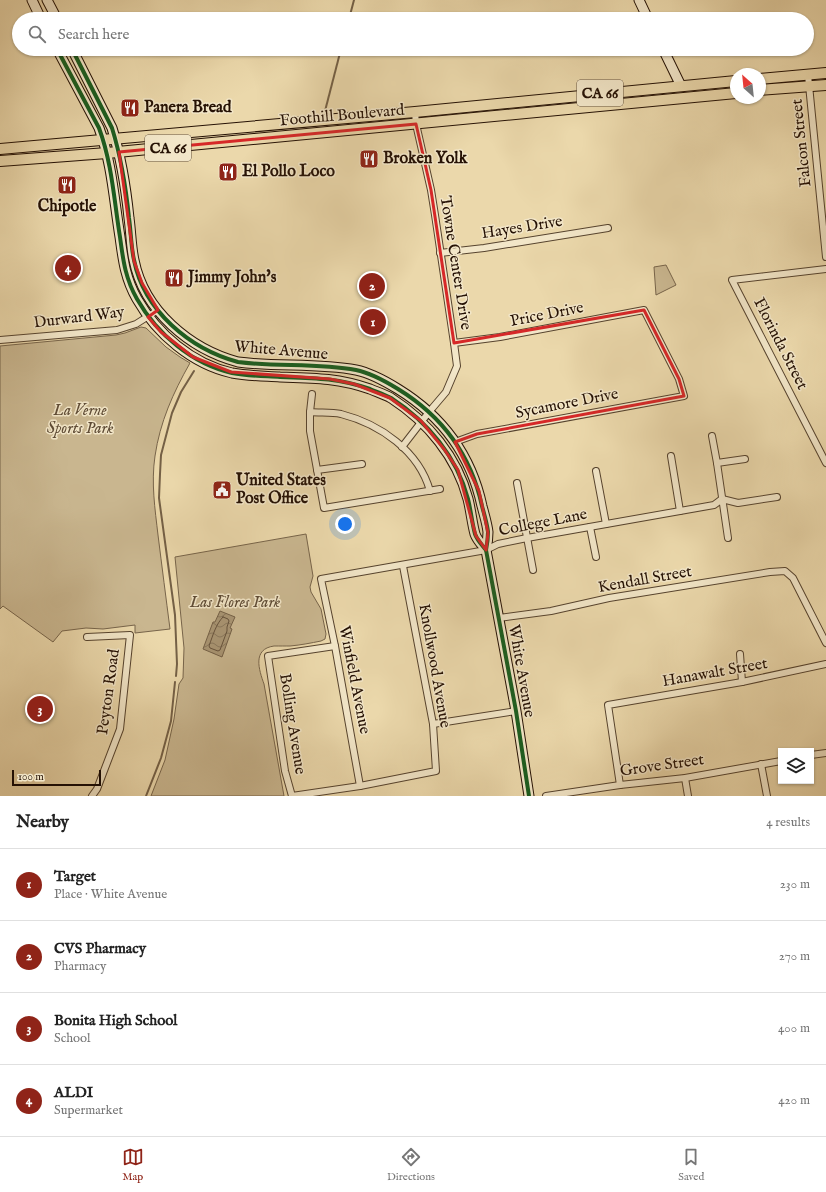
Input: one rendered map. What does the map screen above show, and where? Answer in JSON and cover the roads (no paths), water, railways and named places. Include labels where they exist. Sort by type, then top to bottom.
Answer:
[{"type":"main road","points":[[32,0],[38,12]]},
{"type":"main road","points":[[47,0],[53,12]]},
{"type":"main road","points":[[639,0],[645,12]]},
{"type":"main road","name":"White Avenue","points":[[61,56],[99,128],[107,153],[123,262],[131,288],[148,317],[168,338],[193,357],[216,368],[247,375],[330,379],[354,384],[390,398],[421,421],[432,433],[458,470],[468,499],[476,536],[486,550]]},
{"type":"main road","name":"White Avenue","points":[[76,56],[112,128],[119,152],[127,199],[134,261],[148,295],[158,310],[170,323],[185,336],[207,350],[224,358],[248,363],[358,370],[383,380],[413,398],[442,424],[455,442],[468,464],[479,491],[488,533],[486,550],[516,711],[529,796]]},
{"type":"main road","points":[[666,56],[681,86]]},
{"type":"main road","points":[[766,78],[826,73]]},
{"type":"main road","name":"CA 66","points":[[681,86],[730,82]]},
{"type":"main road","points":[[766,90],[826,84]]},
{"type":"main road","name":"Foothill Boulevard","points":[[0,149],[415,112],[681,86]]},
{"type":"main road","name":"Foothill Boulevard","points":[[0,162],[730,93]]},
{"type":"street","name":"Falcon Street","points":[[808,74],[826,257]]},
{"type":"street","name":"Towne Center Drive","points":[[402,447],[421,421],[446,392],[456,366],[454,342],[431,190],[416,124],[415,112]]},
{"type":"street","name":"Hayes Drive","points":[[440,253],[484,248],[608,228]]},
{"type":"street","name":"Florinda Street","points":[[826,269],[732,280],[826,463]]},
{"type":"street","name":"Durward Way","points":[[0,340],[117,330],[136,324],[158,310]]},
{"type":"street","name":"Price Drive","points":[[454,342],[500,337],[644,310],[679,379],[684,396]]},
{"type":"street","points":[[312,394],[310,431],[324,508],[440,489]]},
{"type":"street","name":"Sycamore Drive","points":[[455,442],[477,434],[684,396]]},
{"type":"street","points":[[310,412],[339,414],[366,422],[392,439],[414,459],[420,468],[430,491]]},
{"type":"street","points":[[712,436],[728,538]]},
{"type":"street","points":[[671,456],[680,512]]},
{"type":"street","points":[[717,463],[745,459]]},
{"type":"street","points":[[317,470],[362,464]]},
{"type":"street","points":[[596,471],[606,524]]},
{"type":"street","points":[[517,483],[533,570]]},
{"type":"street","points":[[722,499],[738,503],[777,497]]},
{"type":"street","name":"College Lane","points":[[320,580],[486,550],[498,544],[527,538],[680,512],[714,505],[722,499]]},
{"type":"street","points":[[590,527],[596,557]]},
{"type":"street","name":"Knollwood Avenue","points":[[360,786],[436,771],[433,724],[403,566]]},
{"type":"street","name":"Kendall Street","points":[[499,618],[551,611],[609,598],[785,570],[793,578],[826,643]]},
{"type":"street","name":"Winfield Avenue","points":[[320,580],[335,646],[360,786]]},
{"type":"street","name":"Peyton Road","points":[[87,637],[130,635],[120,730],[97,789],[92,796]]},
{"type":"street","name":"Bolling Avenue","points":[[292,796],[285,771],[268,656],[335,646]]},
{"type":"street","points":[[740,654],[742,682]]},
{"type":"street","name":"Hanawalt Street","points":[[620,785],[608,705],[742,682],[826,664]]},
{"type":"street","points":[[433,724],[516,711]]},
{"type":"street","points":[[814,755],[826,753]]},
{"type":"street","name":"Grove Street","points":[[546,796],[620,785],[685,778],[778,761]]},
{"type":"street","points":[[761,764],[767,796]]},
{"type":"street","points":[[685,778],[688,796]]},
{"type":"street","points":[[292,796],[360,786]]},
{"type":"water","points":[[220,611],[235,617],[230,628],[232,629],[222,657],[203,649],[213,622],[215,622]]},
{"type":"waterway","points":[[351,12],[354,0]]},
{"type":"waterway","points":[[325,111],[339,56]]},
{"type":"waterway","points":[[176,676],[175,615],[159,498],[161,455],[172,413],[181,392],[194,371]]},
{"type":"waterway","points":[[146,796],[161,758],[171,721],[175,682]]},
{"type":"place","name":"Panera Bread","points":[[130,108]]},
{"type":"place","name":"Broken Yolk","points":[[369,159]]},
{"type":"place","name":"El Pollo Loco","points":[[228,172]]},
{"type":"place","name":"Chipotle","points":[[67,185]]},
{"type":"place","name":"ALDI","points":[[68,268]]},
{"type":"place","name":"Jimmy John's","points":[[174,278]]},
{"type":"place","name":"CVS Pharmacy","points":[[372,286]]},
{"type":"place","name":"Target","points":[[373,322]]},
{"type":"place","name":"United States Post Office","points":[[222,490]]},
{"type":"place","name":"Bonita High School","points":[[40,709]]},
{"type":"park label","name":"La Verne Sports Park","points":[[80,420]]},
{"type":"park label","name":"Las Flores Park","points":[[235,603]]}]
